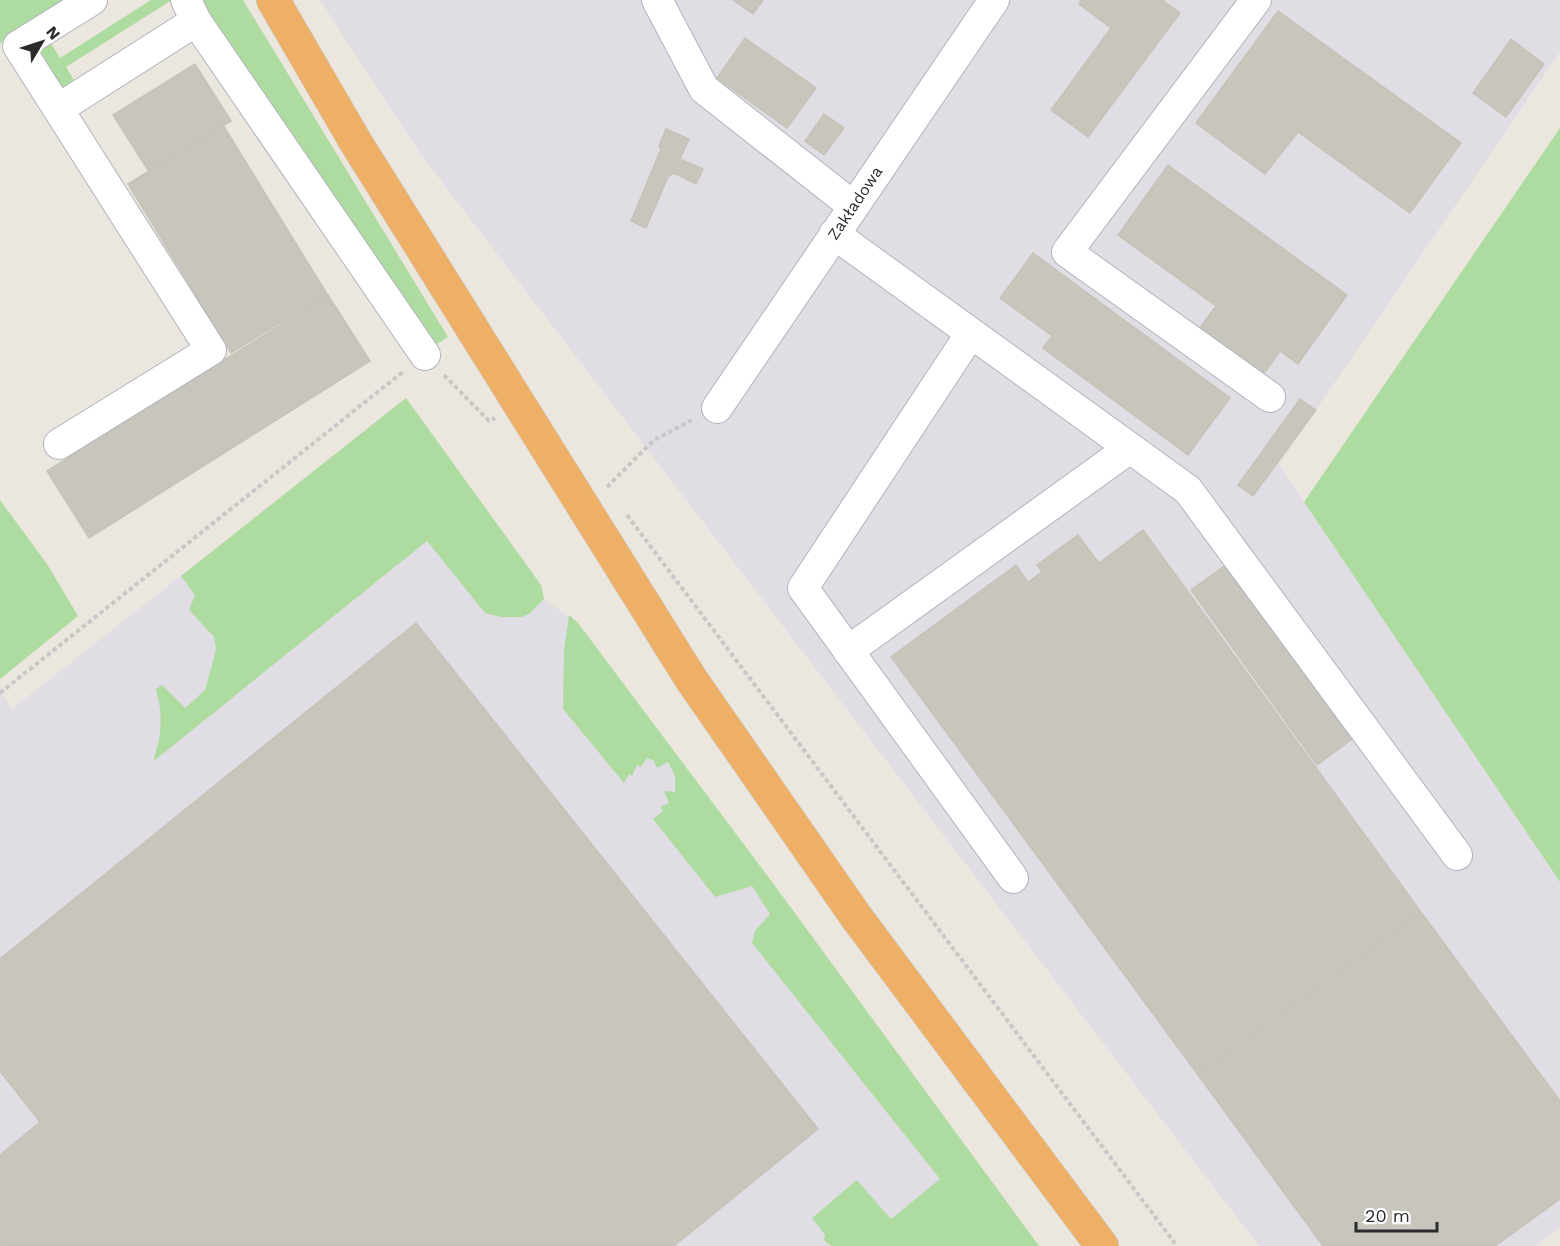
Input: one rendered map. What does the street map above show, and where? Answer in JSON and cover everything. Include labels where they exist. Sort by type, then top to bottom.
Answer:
[{"type":"highway","points":[[273,0],[355,141],[691,679],[857,918],[1102,1246]]},
{"type":"street","points":[[59,444],[211,350],[18,46],[92,0]]},
{"type":"street","points":[[657,0],[704,89],[853,206]]},
{"type":"street","name":"Zakładowa","points":[[717,408],[994,0]]},
{"type":"street","points":[[1256,0],[1067,252],[1270,397]]},
{"type":"street","points":[[58,109],[191,11],[425,355]]},
{"type":"street","points":[[834,234],[1188,490],[1457,855]]},
{"type":"street","points":[[971,333],[802,588],[1013,878]]},
{"type":"street","points":[[848,651],[1130,448]]},
{"type":"path","points":[[0,693],[425,355],[489,421],[519,405]]},
{"type":"path","points":[[607,488],[654,440],[717,408]]},
{"type":"path","points":[[600,478],[614,497]]},
{"type":"path","points":[[621,507],[1177,1246]]},
{"type":"shaded area","points":[[320,0],[1560,0],[1560,52],[1279,464],[1560,882],[1560,1228],[1535,1246],[1259,1246],[419,152]]},
{"type":"shaded area","points":[[406,398],[541,585],[544,599],[578,623],[775,886],[1039,1246],[0,1246],[0,691],[12,709]]},
{"type":"green space","points":[[0,0],[67,0],[0,43]]},
{"type":"green space","points":[[151,0],[172,0],[66,67],[76,84],[66,88],[52,77],[40,53],[40,48],[49,40],[60,58]]},
{"type":"green space","points":[[198,0],[243,0],[448,337],[431,348]]},
{"type":"green space","points":[[1560,128],[1560,882],[1304,502]]},
{"type":"green space","points":[[406,398],[541,585],[544,599],[529,614],[522,617],[501,617],[485,613],[427,541],[155,760],[161,724],[156,689],[162,685],[185,708],[205,690],[216,650],[214,637],[189,610],[195,595],[181,576]]},
{"type":"green space","points":[[0,500],[47,564],[78,616],[0,679]]},
{"type":"green space","points":[[569,615],[578,623],[775,886],[1039,1246],[831,1246],[824,1240],[825,1235],[812,1218],[857,1180],[891,1219],[940,1179],[752,943],[755,931],[770,914],[752,886],[715,897],[653,819],[663,811],[660,807],[669,803],[664,791],[675,792],[675,776],[668,762],[657,768],[654,761],[647,758],[641,767],[637,765],[632,776],[629,774],[624,783],[563,709],[564,651]]},
{"type":"building","points":[[733,0],[763,0],[753,14]]},
{"type":"building","points":[[1081,0],[1162,0],[1180,13],[1088,137],[1051,110],[1111,28],[1079,4]]},
{"type":"building","points":[[1278,11],[1461,143],[1410,213],[1298,132],[1265,174],[1196,123]]},
{"type":"building","points":[[745,38],[816,88],[787,128],[717,78]]},
{"type":"building","points":[[1511,39],[1544,64],[1506,117],[1473,93]]},
{"type":"building","points":[[195,64],[231,121],[149,172],[113,115]]},
{"type":"building","points":[[824,114],[844,128],[824,155],[805,141]]},
{"type":"building","points":[[223,125],[327,294],[231,353],[128,184]]},
{"type":"building","points":[[666,129],[689,139],[680,159],[703,169],[696,184],[674,173],[668,177],[646,228],[631,221],[661,149],[659,146]]},
{"type":"building","points":[[1168,165],[1347,295],[1298,364],[1280,351],[1257,383],[1193,337],[1216,306],[1118,235]]},
{"type":"building","points":[[1033,253],[1230,398],[1188,455],[1043,348],[1052,336],[1000,298]]},
{"type":"building","points":[[328,295],[370,361],[89,538],[47,471]]},
{"type":"building","points":[[1300,399],[1316,410],[1253,496],[1238,485]]},
{"type":"building","points":[[1143,530],[1421,912],[1198,1075],[891,657],[1016,565],[1028,582],[1042,572],[1037,565],[1078,535],[1099,563]]},
{"type":"building","points":[[1226,565],[1352,739],[1317,765],[1191,590]]},
{"type":"building","points":[[416,623],[818,1129],[674,1246],[0,1246],[0,1155],[40,1122],[0,1071],[0,959]]},
{"type":"building","points":[[1421,912],[1560,1101],[1560,1199],[1495,1246],[1323,1246],[1198,1075]]}]
